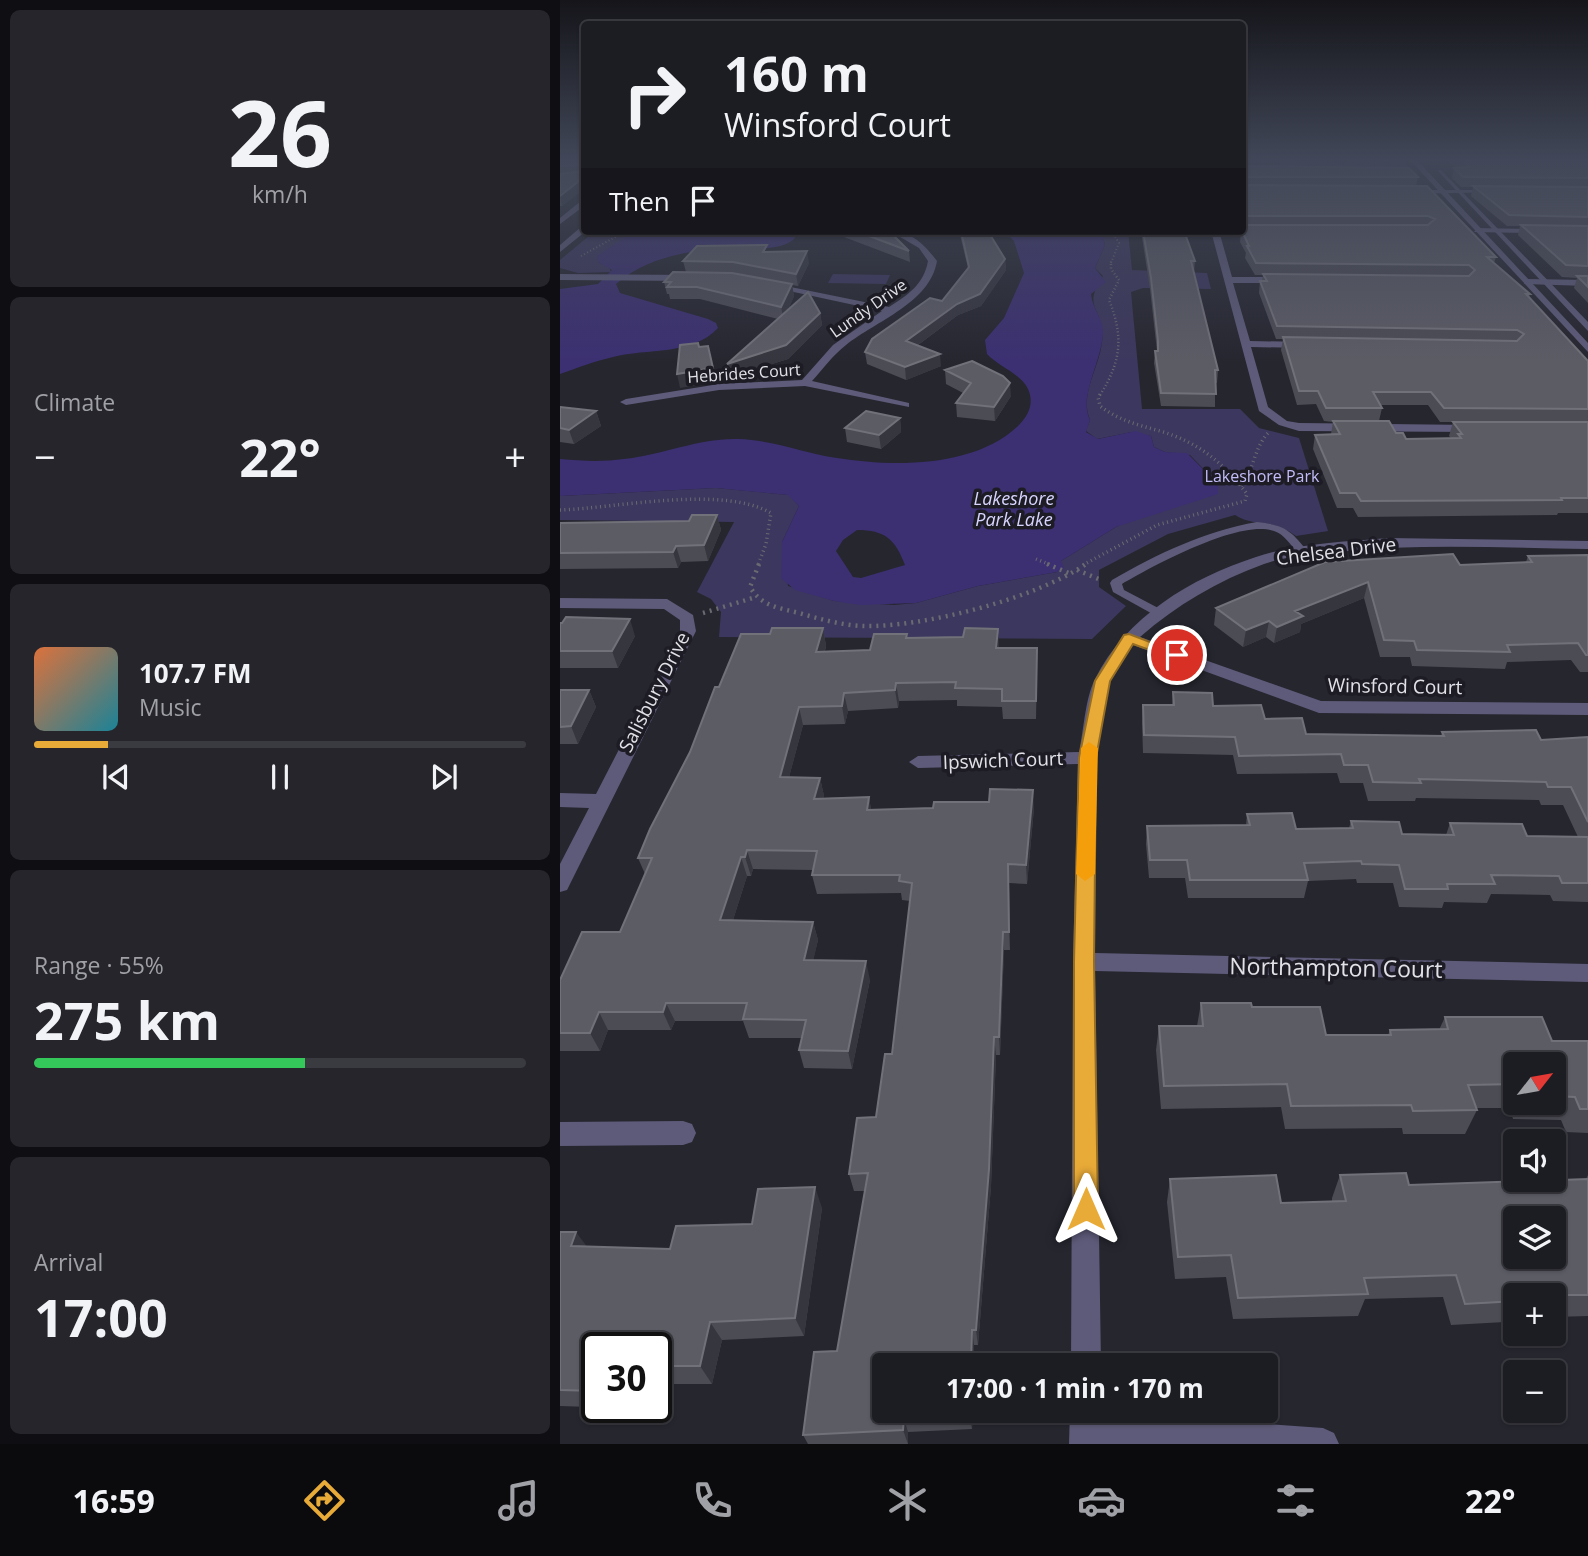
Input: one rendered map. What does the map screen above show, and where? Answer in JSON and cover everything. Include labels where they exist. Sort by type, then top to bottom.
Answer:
[{"type":"street","points":[[1475,227],[1587,347]]},
{"type":"street","points":[[1492,227],[1588,328]]},
{"type":"street","points":[[1477,230],[1588,232]]},
{"type":"street","points":[[560,249],[581,232]]},
{"type":"street","name":"Lundy Drive","points":[[805,383],[842,342],[923,288],[930,278],[933,262],[927,248],[902,235]]},
{"type":"street","points":[[1216,235],[1263,409],[1283,424],[1313,428],[1492,429]]},
{"type":"street","points":[[560,277],[698,278]]},
{"type":"street","points":[[1227,280],[1294,281]]},
{"type":"street","points":[[1527,282],[1588,283]]},
{"type":"street","points":[[758,284],[891,310]]},
{"type":"street","points":[[1246,344],[1313,345]]},
{"type":"street","name":"Hebrides Court","points":[[626,402],[719,387],[805,383],[905,405]]},
{"type":"street","name":"Chelsea Drive","points":[[1086,1353],[1084,962],[1087,758],[1102,681],[1129,638],[1158,613],[1210,581],[1261,560],[1301,551],[1388,542],[1588,545]]},
{"type":"street","name":"Salisbury Drive","points":[[560,603],[667,604],[688,618],[688,631],[560,884]]},
{"type":"street","name":"Winsford Court","points":[[1129,638],[1318,706],[1588,709]]},
{"type":"street","name":"Ipswich Court","points":[[918,762],[1087,758]]},
{"type":"street","points":[[560,800],[600,801]]},
{"type":"street","name":"Northampton Court","points":[[1084,962],[1588,973]]},
{"type":"street","points":[[560,1134],[683,1133]]},
{"type":"street","points":[[1085,1427],[1323,1444]]},
{"type":"lane","points":[[1158,613],[1119,592],[1116,583],[1146,564],[1184,548],[1259,525],[1273,527],[1285,533],[1301,551]]},
{"type":"path","points":[[574,260],[619,235]]},
{"type":"path","points":[[560,510],[602,510],[717,500],[744,501],[766,507],[771,513],[766,544],[750,587],[756,597],[781,609],[842,624],[891,624],[925,620],[1020,596],[1071,575],[1129,537],[1157,525],[1245,501],[1247,494],[1229,469],[1206,449],[1164,432],[1120,420],[1100,407],[1098,397],[1120,356],[1123,340],[1110,300],[1110,293],[1119,280],[1110,270],[1109,262],[1119,243],[1114,235]]},
{"type":"path","points":[[1241,486],[1252,474],[1261,439],[1283,424]]},
{"type":"path","points":[[1036,559],[1071,575]]},
{"type":"path","points":[[1077,570],[1093,579],[1116,583]]},
{"type":"path","points":[[688,618],[756,597]]},
{"type":"green space","points":[[590,235],[630,235],[598,262],[609,267],[611,272],[578,273],[560,268],[560,260]]},
{"type":"green space","name":"Lakeshore Park","points":[[1102,235],[1128,235],[1132,270],[1207,273],[1211,289],[1143,288],[1131,292],[1142,409],[1240,409],[1259,428],[1299,438],[1328,531],[1296,536],[1270,524],[1235,515],[1168,534],[1099,570],[1099,587],[1126,606],[1092,639],[719,637],[721,612],[711,599],[697,592],[734,522],[560,520],[560,496],[716,488],[789,495],[799,506],[782,542],[788,586],[834,601],[894,605],[916,603],[978,586],[1057,572],[1061,561],[1116,527],[1218,484],[1190,455],[1165,452],[1154,447],[1151,436],[1132,432],[1097,439],[1086,431],[1090,420],[1087,410],[1088,391],[1102,342],[1101,321],[1094,296],[1103,276],[1095,268],[1105,245]]},
{"type":"green space","points":[[833,274],[890,275],[886,284],[828,283]]},
{"type":"water","points":[[629,235],[796,236],[790,242],[764,249],[681,254],[661,259],[633,272],[616,284],[620,293],[708,319],[716,323],[718,328],[707,337],[682,347],[626,354],[560,374],[560,289],[598,284],[612,270],[598,262],[597,256]]},
{"type":"water","name":"Lakeshore Park Lake","points":[[1008,235],[1102,235],[1105,245],[1095,268],[1106,282],[1091,294],[1103,331],[1087,400],[1090,420],[1086,432],[1098,439],[1136,431],[1151,436],[1154,447],[1165,452],[1187,453],[1218,484],[1218,494],[1116,527],[1061,561],[1064,568],[1057,572],[978,586],[916,603],[860,605],[795,590],[781,578],[782,542],[799,506],[788,495],[716,488],[560,496],[560,459],[616,460],[723,439],[763,442],[837,458],[883,463],[932,461],[980,450],[1019,425],[1028,413],[1031,403],[1023,382],[987,354],[985,340],[1004,318],[1024,273],[1014,241]],"holes":[[[857,530],[875,532],[893,542],[905,565],[861,578],[853,577],[836,551],[843,540]]]},
{"type":"building","points":[[1246,227],[1467,227],[1496,257],[1487,257],[1530,294],[1526,294],[1588,361],[1588,409],[1444,408],[1431,392],[1373,392],[1382,408],[1326,408],[1318,391],[1299,391],[1283,337],[1517,341],[1524,334],[1517,330],[1277,326],[1260,281],[1267,281],[1263,274],[1469,276],[1475,270],[1469,265],[1256,263],[1244,235]]},
{"type":"building","points":[[1524,227],[1588,227],[1588,266],[1566,265]]},
{"type":"building","points":[[867,235],[893,235],[909,251]]},
{"type":"building","points":[[962,235],[990,235],[1005,259],[980,294],[957,304],[906,341],[940,354],[905,367],[865,352],[872,339],[930,298],[942,301],[969,267]]},
{"type":"building","points":[[1144,235],[1185,235],[1195,261],[1191,261],[1218,370],[1215,370],[1216,394],[1161,393],[1155,351],[1158,351],[1158,341]]},
{"type":"building","points":[[767,245],[763,252],[807,251],[796,274],[733,262],[683,261],[697,246]]},
{"type":"building","points":[[673,272],[732,273],[792,284],[781,307],[697,287],[667,287],[671,282],[664,282]]},
{"type":"building","points":[[1577,276],[1588,276],[1588,287]]},
{"type":"building","points":[[808,292],[820,313],[786,345],[727,364]]},
{"type":"building","points":[[698,343],[699,347],[708,346],[713,368],[677,374],[680,345]]},
{"type":"building","points":[[972,361],[1003,376],[1010,383],[994,407],[956,403],[971,383],[945,370]]},
{"type":"building","points":[[560,407],[596,411],[569,430],[560,428]]},
{"type":"building","points":[[866,411],[900,418],[879,435],[845,428]]},
{"type":"building","points":[[1333,421],[1389,421],[1396,433],[1403,433],[1406,439],[1461,438],[1458,434],[1462,434],[1453,422],[1588,422],[1588,498],[1361,501],[1356,493],[1340,493],[1315,435],[1340,434]]},
{"type":"building","points":[[692,515],[717,515],[704,545],[676,546],[673,552],[560,553],[560,523],[689,521]]},
{"type":"building","points":[[1453,554],[1460,565],[1532,562],[1528,556],[1588,555],[1588,655],[1578,643],[1507,645],[1510,652],[1417,650],[1414,641],[1384,640],[1368,582],[1295,611],[1303,616],[1277,627],[1269,621],[1246,630],[1216,608],[1325,562]]},
{"type":"building","points":[[566,617],[630,619],[612,651],[560,651],[560,623]]},
{"type":"building","points":[[772,628],[823,628],[816,652],[870,650],[874,634],[907,634],[906,638],[963,637],[965,628],[998,629],[996,648],[1037,648],[1036,701],[1002,701],[1002,689],[955,688],[956,682],[896,683],[895,690],[844,693],[842,706],[799,707],[780,777],[820,778],[814,799],[869,797],[867,810],[933,808],[934,802],[989,802],[990,789],[1033,790],[1026,865],[1008,864],[1009,932],[1003,932],[999,1037],[994,1037],[989,1169],[976,1330],[972,1330],[971,1353],[872,1353],[872,1423],[904,1423],[903,1430],[803,1435],[814,1352],[837,1351],[868,1173],[849,1174],[857,1118],[876,1117],[885,1054],[892,1054],[912,883],[899,881],[900,875],[812,875],[817,851],[747,850],[745,857],[741,857],[720,920],[813,922],[804,960],[866,961],[848,1051],[799,1050],[806,1020],[743,1019],[747,1003],[666,1003],[663,1012],[599,1012],[590,1033],[560,1033],[560,980],[582,932],[620,932],[652,858],[638,858],[690,752],[715,687],[719,687],[741,634],[770,634]]},
{"type":"building","points":[[560,690],[589,690],[571,726],[560,727]]},
{"type":"building","points":[[1173,692],[1212,693],[1213,706],[1261,705],[1265,719],[1302,718],[1306,734],[1444,736],[1442,732],[1536,730],[1541,740],[1588,737],[1588,822],[1571,787],[1548,787],[1546,782],[1419,779],[1421,783],[1373,782],[1368,765],[1344,765],[1341,754],[1239,756],[1235,737],[1144,735],[1143,705],[1174,705]]},
{"type":"building","points":[[1292,813],[1296,829],[1353,828],[1351,821],[1399,822],[1402,834],[1454,835],[1450,823],[1522,824],[1527,836],[1588,837],[1588,883],[1562,883],[1559,876],[1491,875],[1495,884],[1447,884],[1448,889],[1405,889],[1399,865],[1362,864],[1361,861],[1304,863],[1308,880],[1190,880],[1187,860],[1150,860],[1147,826],[1250,825],[1247,814]]},
{"type":"building","points":[[1201,1003],[1251,1003],[1252,1007],[1320,1007],[1326,1035],[1391,1035],[1390,1030],[1448,1029],[1445,1017],[1542,1017],[1552,1041],[1588,1041],[1588,1109],[1580,1109],[1575,1097],[1566,1097],[1566,1052],[1503,1052],[1503,1084],[1468,1085],[1477,1110],[1413,1111],[1411,1105],[1291,1106],[1287,1084],[1164,1086],[1159,1026],[1203,1026]]},
{"type":"building","points":[[1406,1173],[1409,1185],[1503,1182],[1503,1192],[1566,1192],[1566,1180],[1588,1179],[1588,1295],[1566,1295],[1566,1283],[1503,1283],[1503,1302],[1465,1304],[1456,1275],[1364,1278],[1368,1294],[1238,1298],[1231,1255],[1178,1257],[1170,1179],[1276,1175],[1281,1203],[1346,1201],[1340,1175]]},
{"type":"building","points":[[815,1187],[795,1318],[710,1322],[700,1366],[672,1366],[672,1332],[581,1332],[581,1391],[560,1390],[560,1232],[576,1232],[571,1246],[670,1249],[676,1226],[752,1224],[758,1189]]},
{"type":"slow traffic","points":[[1085,874],[1089,748]]},
{"type":"route","points":[[1086,1209],[1084,962],[1087,758],[1102,681],[1129,638],[1177,655]]}]
